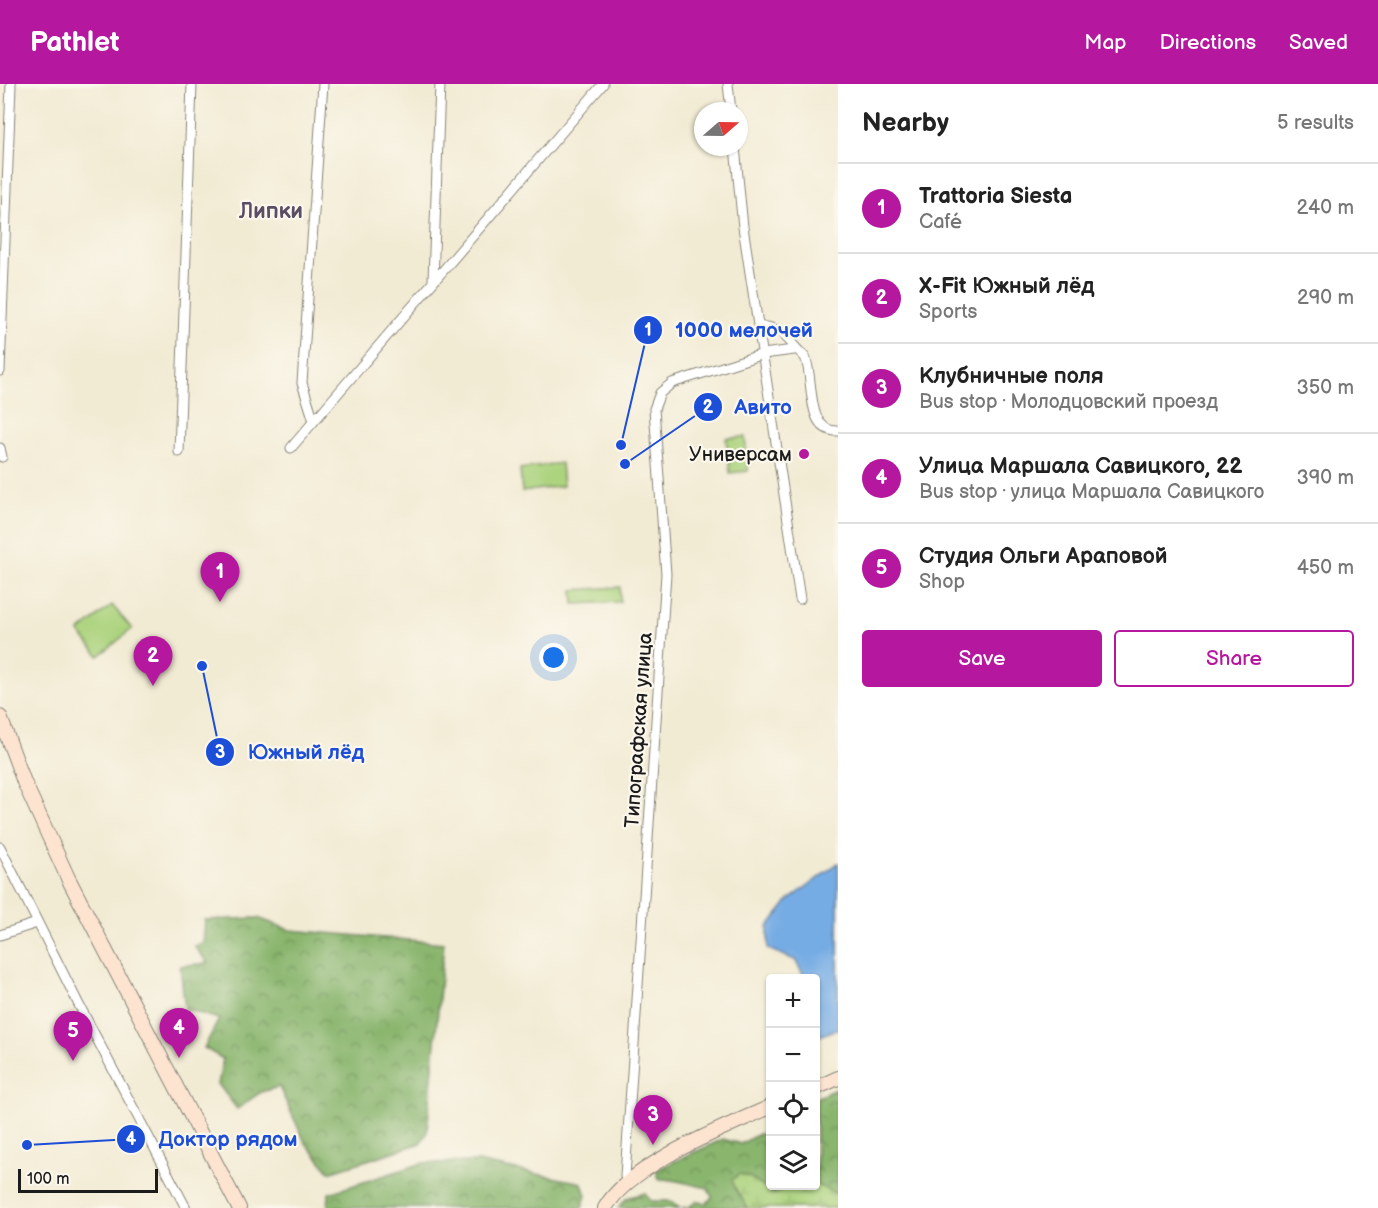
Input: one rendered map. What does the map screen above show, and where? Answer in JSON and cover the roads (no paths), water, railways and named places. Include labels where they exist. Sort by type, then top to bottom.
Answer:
[{"type":"street","points":[[0,371],[11,84]]},
{"type":"street","points":[[179,452],[192,84]]},
{"type":"street","points":[[314,421],[302,383],[323,84]]},
{"type":"street","points":[[433,281],[440,84]]},
{"type":"street","points":[[291,448],[603,84]]},
{"type":"street","points":[[728,84],[730,102]]},
{"type":"street","points":[[736,156],[743,227],[800,599]]},
{"type":"street","points":[[759,327],[777,329],[786,335],[794,350],[807,362],[818,423],[827,430],[838,431]]},
{"type":"street","name":"Типографская улица","points":[[627,1181],[625,1176],[632,1050],[666,574],[654,409],[660,393],[672,382],[763,354],[794,350]]},
{"type":"street","points":[[0,717],[24,782],[68,878],[238,1208]]},
{"type":"street","points":[[0,847],[37,923],[186,1208]]},
{"type":"street","points":[[0,935],[37,923]]},
{"type":"street","points":[[820,1086],[838,1078]]},
{"type":"street","points":[[605,1208],[627,1181],[639,1172],[727,1126],[766,1109]]},
{"type":"water","points":[[838,863],[838,1029],[820,1036],[820,974],[803,974],[795,960],[768,949],[768,927],[789,900]]},
{"type":"place","name":"1000 мелочей","points":[[621,445]]},
{"type":"place","name":"Универсам","points":[[804,454]]},
{"type":"place","name":"Авито","points":[[625,464]]},
{"type":"place","name":"Trattoria Siesta","points":[[220,602]]},
{"type":"place","name":"Южный лёд","points":[[202,666]]},
{"type":"place","name":"X-Fit Южный лёд","points":[[153,686]]},
{"type":"place","name":"Улица Маршала Савицкого, 22","points":[[179,1058]]},
{"type":"place","name":"Студия Ольги Араповой","points":[[73,1061]]},
{"type":"place","name":"Доктор рядом","points":[[27,1145]]},
{"type":"place","name":"Клубничные поля","points":[[653,1145]]},
{"type":"district","name":"Липки","points":[[271,210]]}]
